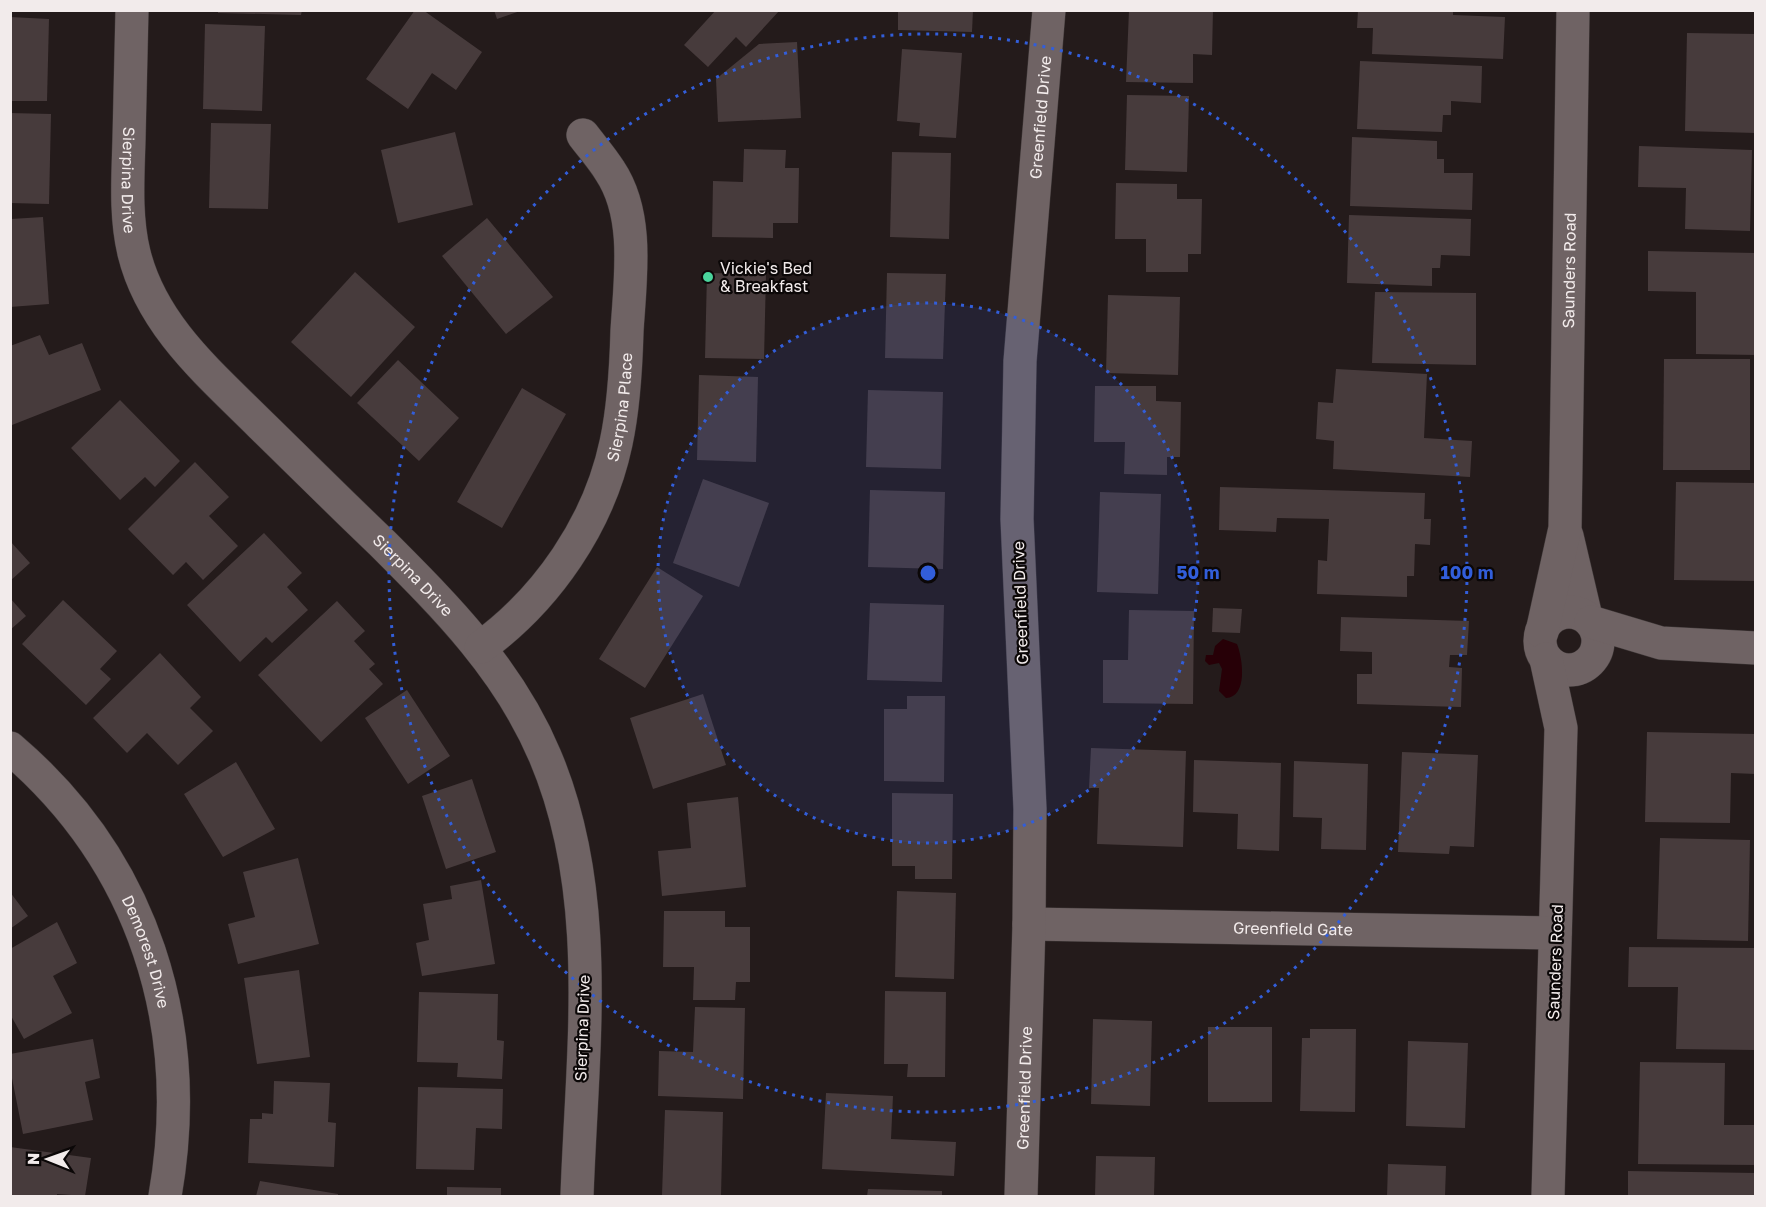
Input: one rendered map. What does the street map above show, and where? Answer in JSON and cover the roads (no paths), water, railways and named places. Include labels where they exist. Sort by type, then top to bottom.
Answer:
[{"type":"street","name":"Sierpina Drive","points":[[132,10],[128,167],[129,225],[134,253],[152,300],[187,352],[433,594],[481,646],[530,721],[546,757],[572,834],[585,950],[577,1197]]},
{"type":"street","name":"Greenfield Drive","points":[[1021,1197],[1030,809],[1018,529],[1020,361],[1049,10]]},
{"type":"street","name":"Saunders Road","points":[[1548,1197],[1562,728],[1544,645],[1565,528],[1572,10]]},
{"type":"street","name":"Sierpina Place","points":[[481,646],[531,606],[579,539],[605,482],[616,444],[626,361],[629,237],[625,206],[611,172],[583,135]]},
{"type":"street","name":"Saunders Road","points":[[1562,728],[1586,664],[1598,643],[1597,634],[1588,620],[1565,528]]},
{"type":"street","points":[[1661,643],[1563,669],[1544,645],[1546,623],[1561,613],[1570,612],[1661,643],[1755,648]]},
{"type":"street","name":"Demorest Drive","points":[[10,748],[42,775],[85,825],[115,873],[147,941],[162,991],[173,1054],[173,1128],[165,1197]]},
{"type":"street","name":"Greenfield Gate","points":[[1029,924],[1556,933]]},
{"type":"place","name":"Vickie's Bed & Breakfast","points":[[708,277]]}]
